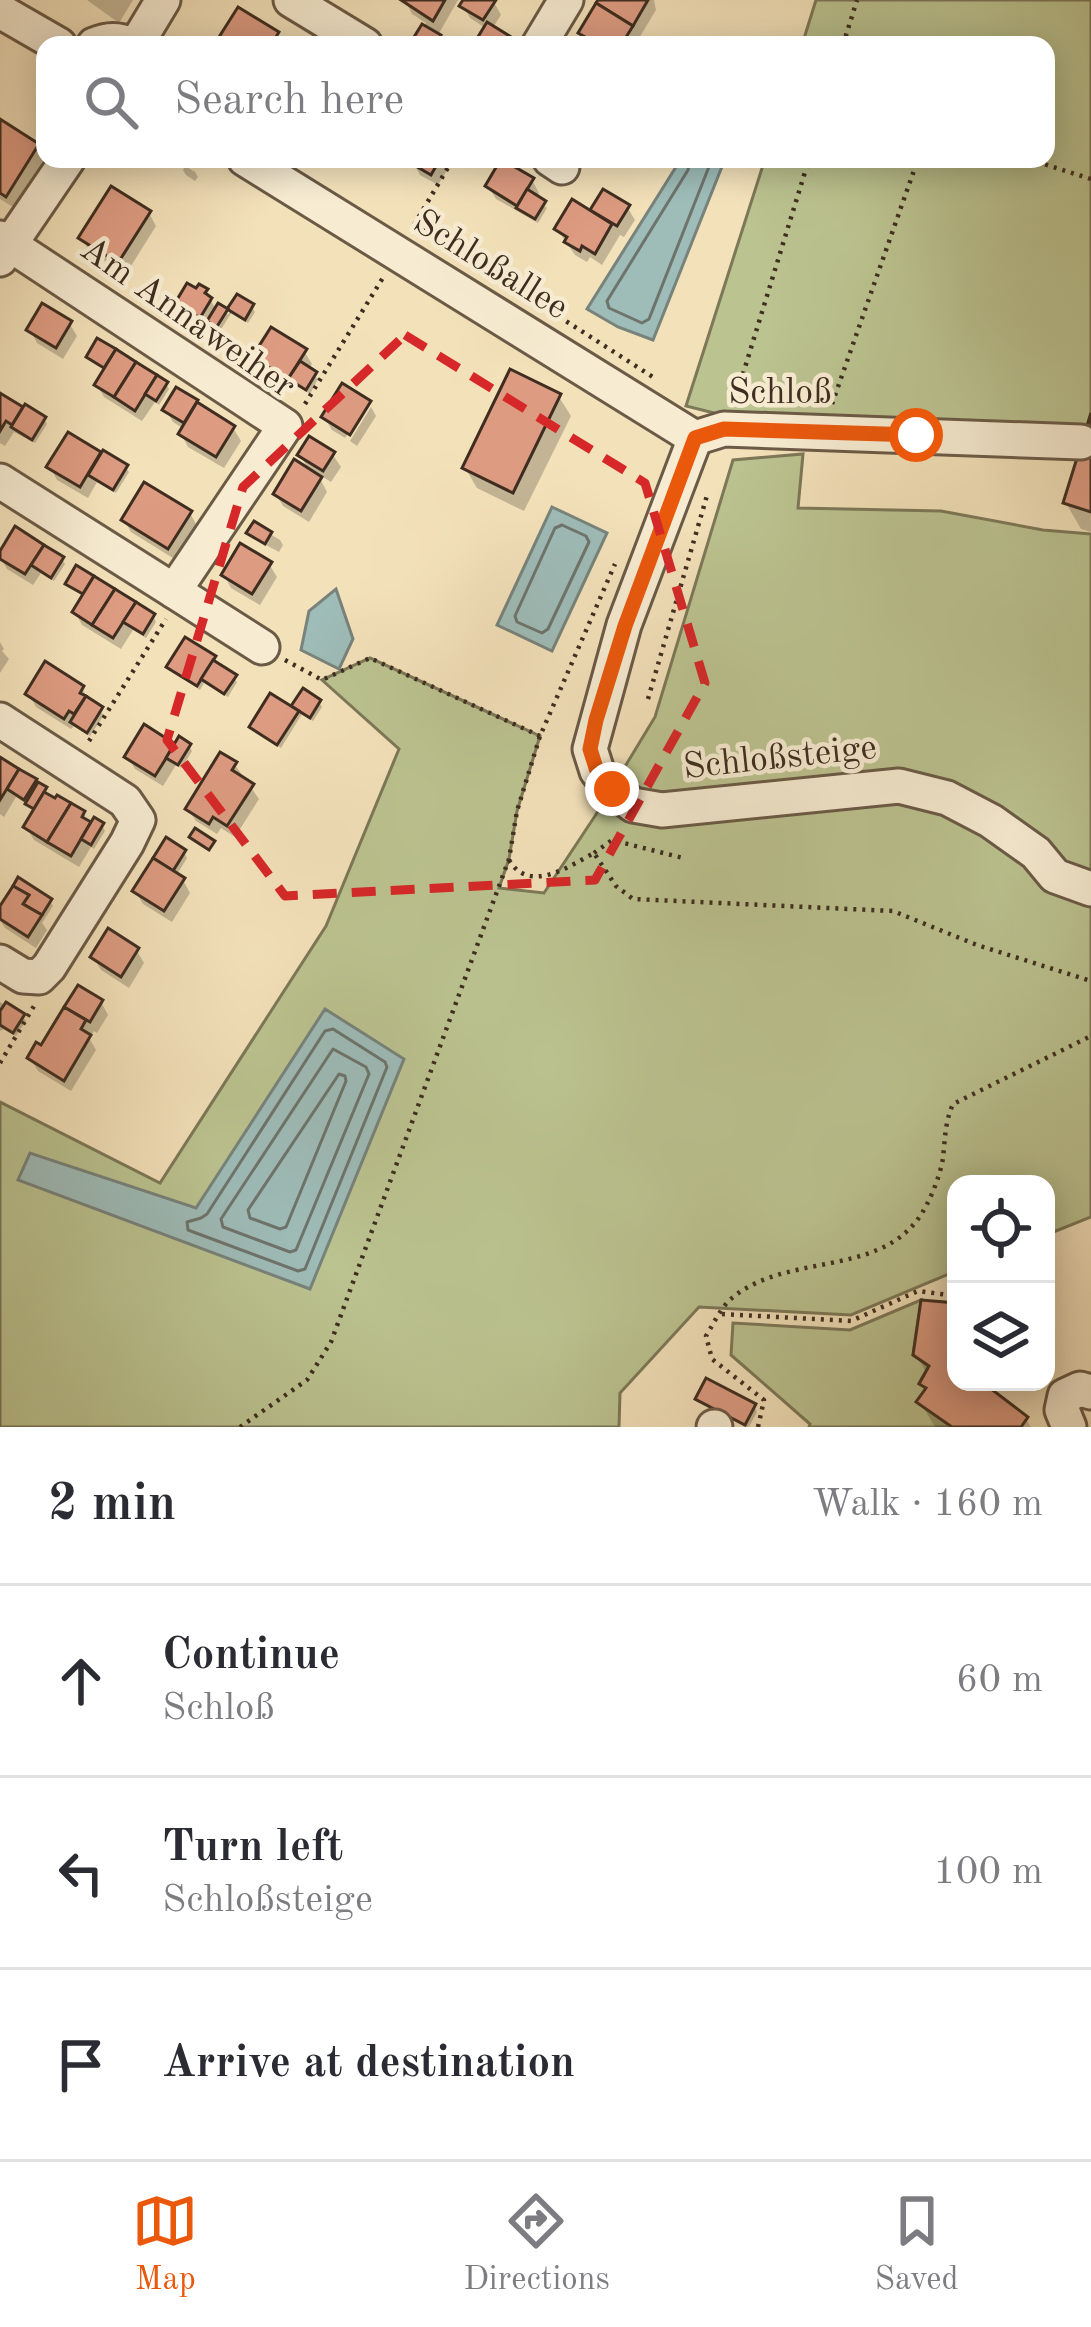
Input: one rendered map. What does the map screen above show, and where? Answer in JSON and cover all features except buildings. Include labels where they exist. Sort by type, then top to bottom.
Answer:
[{"type":"street","points":[[140,36],[163,0]]},
{"type":"street","points":[[291,0],[350,36]]},
{"type":"street","points":[[544,36],[566,0]]},
{"type":"street","points":[[0,10],[44,36]]},
{"type":"street","points":[[3,247],[61,168]]},
{"type":"street","name":"Schloßallee","points":[[259,168],[695,438]]},
{"type":"street","name":"Am Annaweiher","points":[[3,247],[285,426],[177,593]]},
{"type":"street","name":"Schloß","points":[[695,438],[724,429],[1082,442]]},
{"type":"street","name":"Schloßsteige","points":[[695,438],[625,626],[596,720],[590,749],[597,771],[612,789],[633,805],[662,810],[899,786],[947,798],[991,821],[1036,853],[1054,876],[1091,889]]},
{"type":"street","points":[[0,481],[262,647]]},
{"type":"street","points":[[0,720],[125,802],[138,820],[49,967],[39,976],[23,976],[0,962]]},
{"type":"street","points":[[1069,1427],[1061,1410],[1064,1396],[1079,1389],[1091,1392]]},
{"type":"path","points":[[846,36],[857,0]]},
{"type":"path","points":[[285,426],[299,412],[448,168]]},
{"type":"path","points":[[730,417],[805,168]]},
{"type":"path","points":[[820,431],[915,168]]},
{"type":"path","points":[[1055,168],[1091,179]]},
{"type":"path","points":[[648,699],[709,488]]},
{"type":"path","points":[[73,766],[177,593]]},
{"type":"path","points":[[240,1427],[307,1380],[331,1342],[509,859],[517,812],[540,736],[370,658],[322,680],[262,647]]},
{"type":"path","points":[[509,859],[516,872],[530,878],[560,872],[612,840],[683,858]]},
{"type":"path","points":[[594,853],[616,886],[633,899],[893,911],[977,945],[1091,981]]},
{"type":"path","points":[[0,1063],[40,998],[39,976]]},
{"type":"path","points":[[758,1427],[764,1400],[712,1359],[706,1336],[728,1301],[748,1286],[886,1248],[896,1241],[922,1213],[929,1197],[942,1165],[953,1104],[1091,1036]]},
{"type":"path","points":[[719,1314],[851,1321],[918,1292],[947,1295]]},
{"type":"highlighted area","points":[[405,335],[645,483],[705,683],[595,880],[285,896],[167,740],[243,487]]},
{"type":"green space","points":[[816,0],[1091,0],[1091,413],[1086,429],[730,417],[686,406],[762,168],[1055,168],[1055,36],[805,36]]},
{"type":"green space","points":[[803,454],[798,508],[941,511],[1091,534],[1091,1217],[1055,1231],[1055,1175],[947,1175],[947,1275],[851,1315],[699,1307],[620,1393],[619,1427],[0,1427],[0,1102],[160,1183],[326,926],[399,749],[322,680],[370,658],[540,736],[499,888],[544,893],[655,717],[733,460]]},
{"type":"green space","points":[[921,1300],[913,1355],[929,1366],[919,1383],[952,1427],[809,1427],[731,1355],[733,1323],[850,1330]]},
{"type":"water","points":[[675,168],[721,168],[653,340],[587,309]]},
{"type":"water","points":[[552,507],[607,533],[552,651],[497,625]]},
{"type":"water","points":[[336,589],[353,639],[339,669],[301,650],[309,611]]},
{"type":"water","points":[[325,1009],[404,1059],[310,1289],[18,1180],[30,1153],[196,1208]]},
{"type":"route","points":[[612,789],[597,771],[590,749],[596,720],[625,626],[695,438],[724,429],[916,435]]}]
